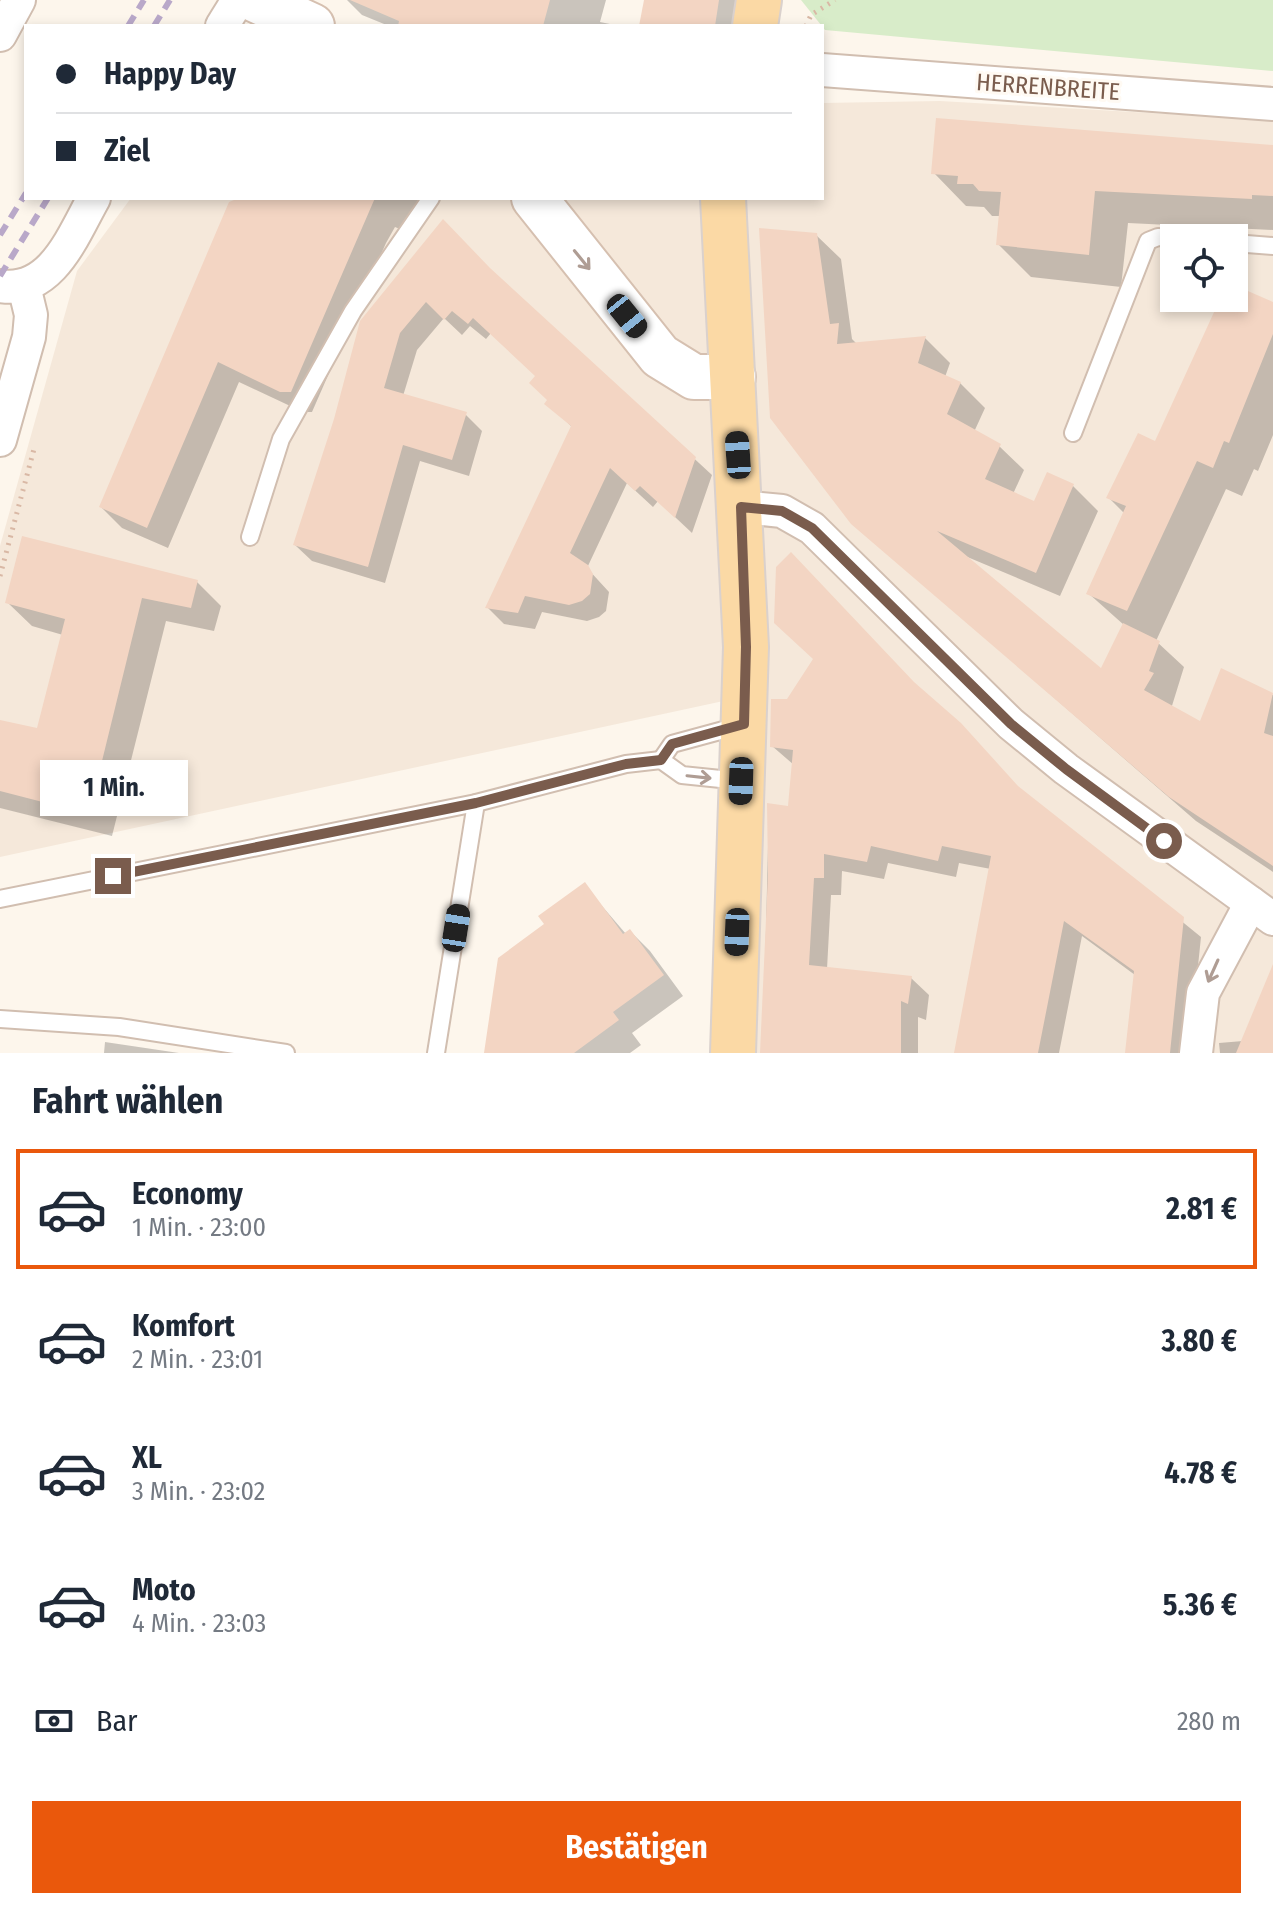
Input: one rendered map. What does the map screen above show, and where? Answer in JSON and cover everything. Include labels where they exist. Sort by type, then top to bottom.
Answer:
[{"type":"main road","points":[[256,0],[308,24]]},
{"type":"main road","points":[[755,24],[759,0]]},
{"type":"main road","points":[[536,200],[660,356],[694,377],[733,377]]},
{"type":"main road","points":[[723,200],[746,647],[733,1053]]},
{"type":"street","points":[[0,35],[19,0]]},
{"type":"street","points":[[223,24],[238,0]]},
{"type":"street","name":"HERRENBREITE","points":[[824,70],[1273,104]]},
{"type":"street","points":[[0,440],[29,337],[31,315],[12,286],[50,270],[93,200]]},
{"type":"street","points":[[741,507],[782,511],[812,528],[1011,724],[1066,769],[1262,911],[1203,993],[1196,1053]]},
{"type":"lane","points":[[250,537],[281,439],[353,311],[430,200]]},
{"type":"lane","points":[[1073,433],[1148,241],[1160,237]]},
{"type":"lane","points":[[1248,244],[1273,246]]},
{"type":"lane","points":[[661,760],[672,744],[744,724]]},
{"type":"lane","points":[[0,899],[476,803],[626,764],[661,760],[682,775],[741,781]]},
{"type":"lane","points":[[436,1053],[476,803]]},
{"type":"lane","points":[[0,1019],[119,1027],[286,1053]]},
{"type":"path","points":[[807,24],[811,15],[835,0]]},
{"type":"path","points":[[0,576],[35,444]]},
{"type":"shaded area","points":[[940,101],[1273,120],[1273,1053],[751,1053],[765,692],[0,857],[0,546],[77,271],[130,200],[824,200],[824,103]]},
{"type":"green space","points":[[801,0],[1273,0],[1273,71],[825,30],[824,24],[820,24]]},
{"type":"building","points":[[350,0],[550,0],[544,24],[398,24],[399,21]]},
{"type":"building","points":[[644,0],[719,0],[715,24],[639,24]]},
{"type":"building","points":[[936,118],[1273,145],[1273,196],[1252,195],[1252,199],[1095,191],[1089,255],[996,245],[1001,192],[979,191],[973,184],[957,184],[958,176],[931,174]]},
{"type":"building","points":[[374,200],[291,392],[280,392],[218,362],[147,528],[99,507],[229,202]]},
{"type":"building","points":[[443,219],[490,268],[696,457],[675,518],[640,486],[635,491],[610,468],[570,553],[588,565],[593,574],[590,594],[582,601],[569,605],[525,596],[518,613],[485,608],[571,426],[544,404],[547,400],[529,383],[535,376],[473,318],[468,324],[452,311],[444,320],[426,302],[400,333],[384,388],[467,412],[452,460],[403,445],[368,567],[293,545],[334,419],[360,321]]},
{"type":"building","points":[[759,228],[817,233],[830,324],[839,323],[837,344],[926,336],[918,363],[961,382],[947,414],[1001,444],[985,479],[1034,501],[1047,472],[1074,484],[1036,573],[937,531],[1101,668],[1123,623],[1160,641],[1149,671],[1154,673],[1144,690],[1200,721],[1221,668],[1273,693],[1264,733],[1273,736],[1273,866],[1169,797],[851,524],[770,418]]},
{"type":"building","points":[[1248,291],[1273,302],[1273,334],[1229,443],[1224,441],[1213,468],[1197,461],[1127,611],[1086,594],[1126,506],[1106,498],[1138,433],[1155,441],[1214,312],[1248,312]]},
{"type":"building","points":[[22,536],[198,580],[191,608],[142,598],[89,814],[0,791],[0,720],[37,728],[65,619],[5,603]]},
{"type":"building","points":[[791,552],[914,682],[961,723],[1018,786],[1184,917],[1170,1053],[1125,1053],[1134,971],[1064,921],[1038,1053],[954,1053],[991,856],[942,846],[938,861],[871,846],[867,862],[824,854],[824,878],[814,878],[809,965],[912,976],[908,1004],[901,1001],[901,1053],[760,1053],[768,874],[767,803],[788,806],[793,750],[770,747],[771,699],[787,699],[813,659],[774,623],[776,567]]},
{"type":"building","points":[[585,882],[623,934],[630,929],[664,975],[613,1012],[619,1020],[574,1053],[484,1053],[498,958],[544,924],[538,916]]},
{"type":"building","points":[[1273,964],[1273,1053],[1236,1053]]},
{"type":"railway","points":[[129,24],[144,0]]},
{"type":"railway","points":[[155,24],[170,0]]},
{"type":"railway","points":[[0,235],[24,196]]},
{"type":"railway","points":[[0,276],[47,200]]},
{"type":"route","points":[[113,876],[476,803],[626,764],[661,760],[672,744],[744,724],[746,647],[741,507],[782,511],[812,528],[1011,724],[1164,841]]}]
